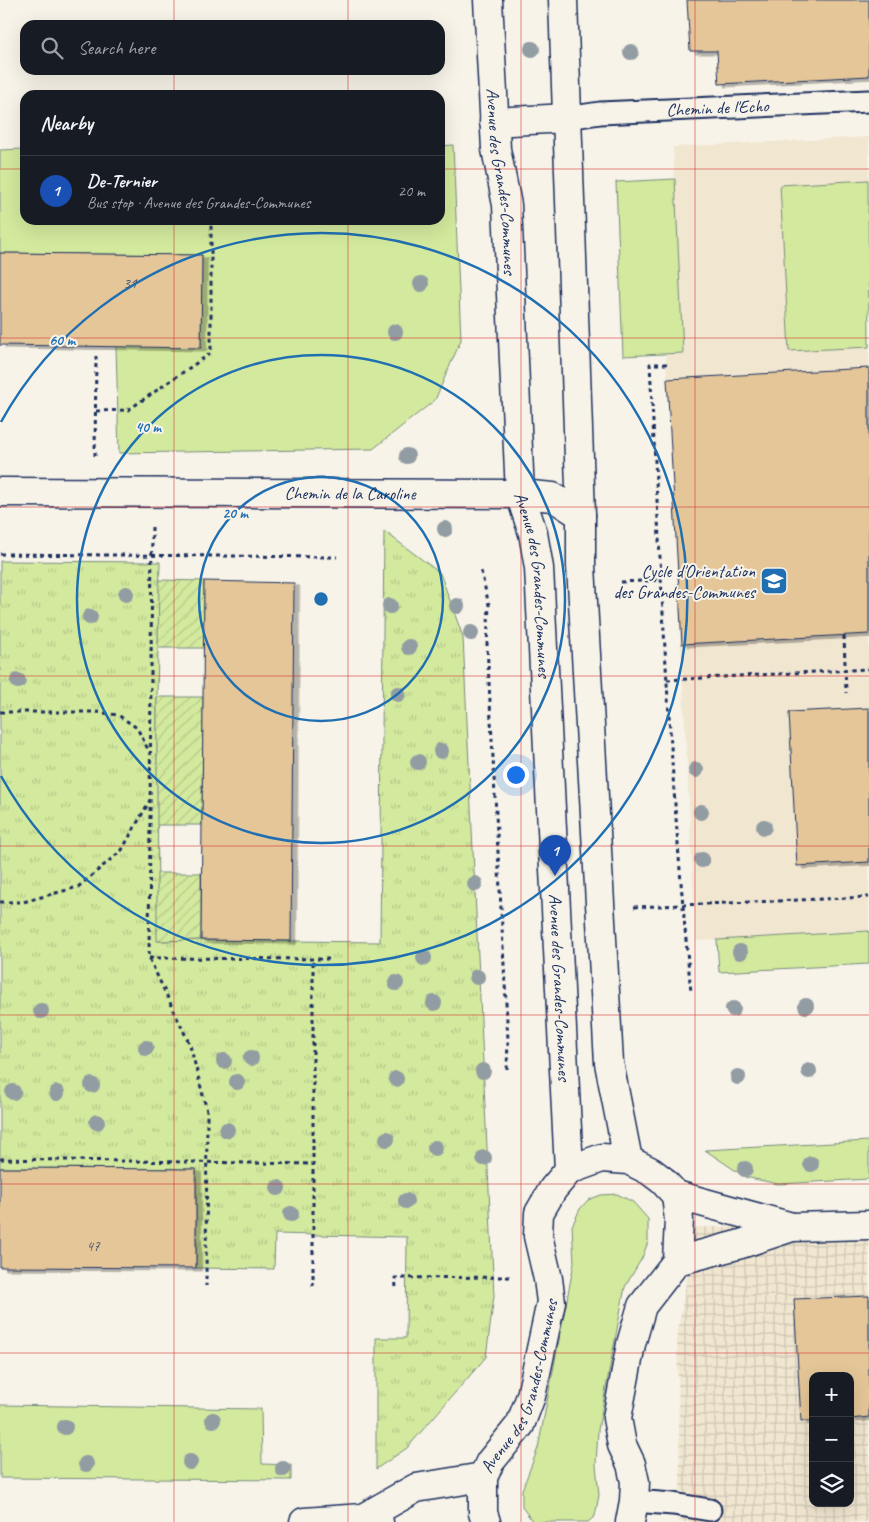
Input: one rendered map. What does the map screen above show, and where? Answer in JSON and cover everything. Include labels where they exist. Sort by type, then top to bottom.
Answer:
[{"type":"street","name":"Avenue des Grandes-Communes","points":[[486,1522],[483,1513],[483,1477],[490,1462],[520,1425],[531,1396],[551,1302],[548,1279],[538,1236],[539,1213],[569,1170],[539,568],[533,533],[520,494],[508,205],[496,149],[488,0]]},
{"type":"street","points":[[563,0],[581,515],[581,566],[609,1063],[628,1160]]},
{"type":"street","points":[[494,122],[567,118]]},
{"type":"street","name":"Chemin de la Caroline","points":[[0,492],[520,494],[553,497],[581,515]]},
{"type":"street","points":[[569,1170],[602,1158],[628,1160],[650,1171],[662,1180],[676,1195],[792,1227],[869,1225]]},
{"type":"street","points":[[632,1511],[635,1482],[631,1464],[622,1445],[617,1418],[631,1344],[642,1306],[676,1261],[680,1227],[676,1195]]},
{"type":"street","points":[[676,1261],[741,1244],[792,1227]]},
{"type":"street","points":[[310,1522],[371,1520],[416,1488],[483,1477]]},
{"type":"lane","name":"Chemin de l'Echo","points":[[567,118],[600,113],[869,101]]},
{"type":"lane","points":[[632,1511],[673,1504],[710,1510]]},
{"type":"path","points":[[96,411],[128,410],[211,353],[211,225]]},
{"type":"path","points":[[95,462],[96,355]]},
{"type":"path","points":[[667,364],[650,364],[667,680],[682,905],[691,992]]},
{"type":"path","points":[[152,520],[149,958],[190,1045],[207,1111],[206,1286]]},
{"type":"path","points":[[0,554],[337,557]]},
{"type":"path","points":[[481,571],[489,605],[487,645],[508,1040],[507,1069]]},
{"type":"path","points":[[621,582],[662,580]]},
{"type":"path","points":[[844,636],[846,692]]},
{"type":"path","points":[[667,680],[869,669]]},
{"type":"path","points":[[0,712],[96,712],[118,715],[137,728],[150,753]]},
{"type":"path","points":[[0,902],[23,902],[78,887],[122,850],[150,800]]},
{"type":"path","points":[[626,908],[869,897]]},
{"type":"path","points":[[149,958],[330,958]]},
{"type":"path","points":[[313,1286],[314,958]]},
{"type":"path","points":[[0,1160],[313,1164]]},
{"type":"path","points":[[396,1286],[395,1278],[512,1277]]},
{"type":"shaded area","name":"Cycle d'Orientation des Grandes-Communes","points":[[869,137],[869,931],[696,941],[666,354],[683,353],[673,147]]},
{"type":"shaded area","points":[[869,1225],[869,1522],[678,1522],[681,1515],[677,1338],[695,1227]]},
{"type":"green space","points":[[453,145],[461,340],[435,400],[373,449],[119,453],[116,346],[201,347],[202,255],[0,253],[0,150],[20,149],[20,225],[445,225],[445,146]]},
{"type":"green space","points":[[675,179],[683,353],[623,356],[616,182]]},
{"type":"green space","points":[[868,180],[869,347],[789,351],[780,185]]},
{"type":"green space","points":[[384,531],[440,573],[463,637],[494,1296],[486,1357],[407,1448],[376,1469],[376,1338],[406,1338],[407,1237],[275,1234],[274,1269],[196,1268],[196,1169],[0,1168],[0,561],[160,562],[157,697],[158,941],[380,942]]},
{"type":"green space","points":[[159,580],[204,581],[204,648],[158,648]]},
{"type":"green space","points":[[157,697],[203,697],[202,825],[157,825]]},
{"type":"green space","points":[[157,873],[201,873],[201,940],[157,941]]},
{"type":"green space","points":[[869,931],[869,964],[719,972],[717,940]]},
{"type":"green space","points":[[869,1141],[869,1179],[778,1184],[745,1177],[705,1150]]},
{"type":"green space","points":[[617,1194],[633,1202],[648,1219],[648,1242],[642,1258],[625,1287],[598,1430],[596,1465],[599,1495],[595,1516],[588,1522],[533,1522],[522,1507],[522,1490],[538,1448],[574,1263],[572,1226],[580,1209],[588,1200],[601,1195]]},
{"type":"green space","points":[[0,1405],[261,1409],[262,1464],[291,1465],[291,1480],[0,1478]]},
{"type":"building","points":[[687,0],[869,0],[869,76],[719,84],[717,51],[690,51]]},
{"type":"building","points":[[0,253],[202,255],[201,348],[0,345]]},
{"type":"building","points":[[869,368],[869,634],[682,644],[667,379]]},
{"type":"building","points":[[204,581],[294,583],[291,941],[201,940]]},
{"type":"building","points":[[869,708],[869,862],[797,866],[789,712]]},
{"type":"building","points":[[0,1168],[196,1169],[196,1268],[0,1267]]},
{"type":"building","points":[[869,1296],[869,1417],[854,1419],[854,1372],[809,1372],[809,1421],[801,1421],[794,1299]]},
{"type":"place","name":"Cycle d'Orientation des Grandes-Communes","points":[[774,581]]},
{"type":"place","name":"De-Ternier","points":[[555,876]]}]
